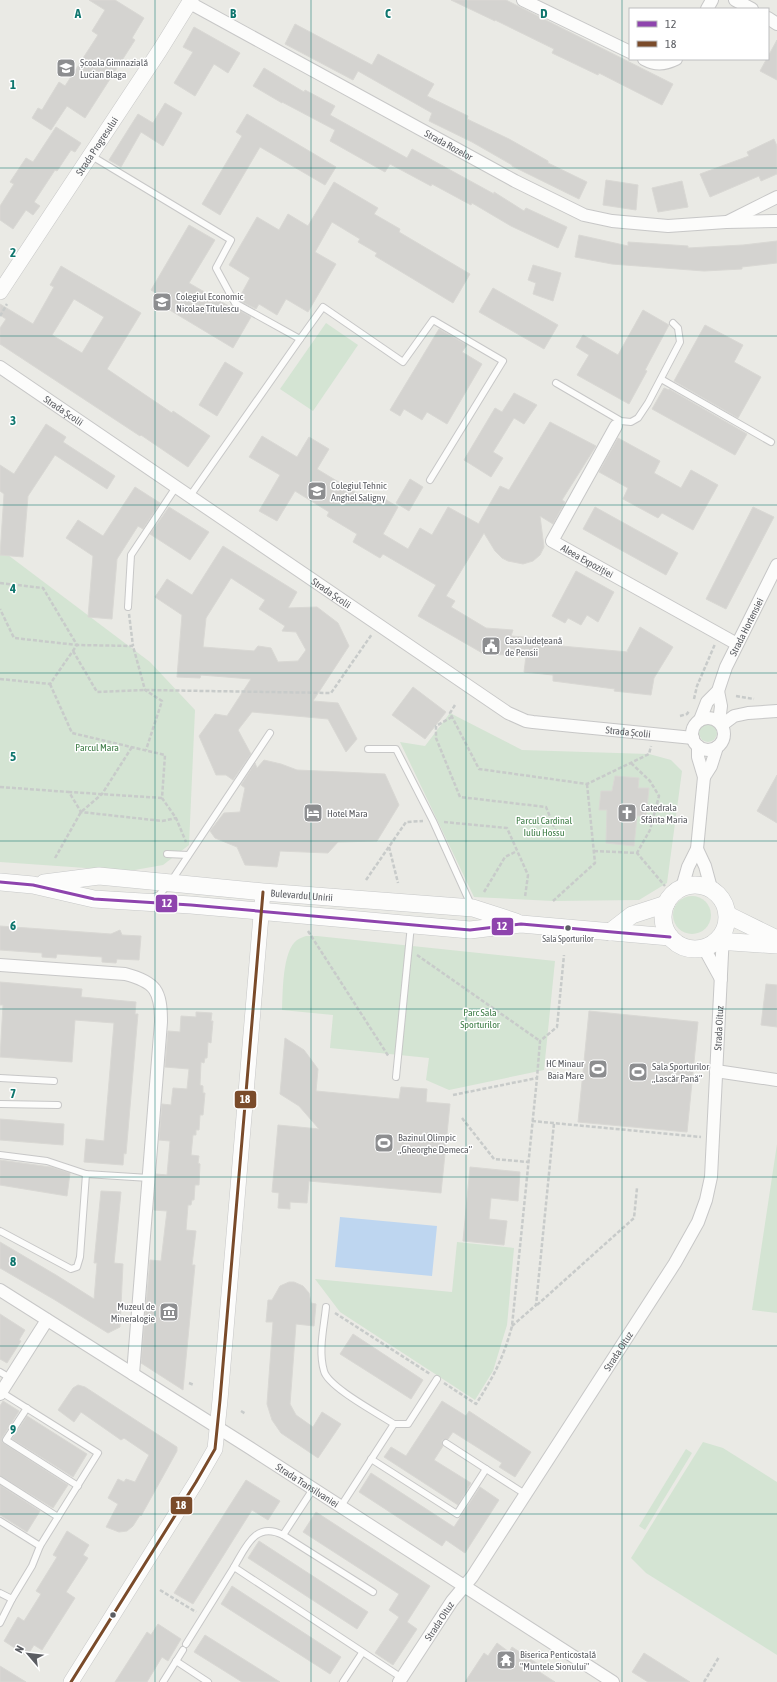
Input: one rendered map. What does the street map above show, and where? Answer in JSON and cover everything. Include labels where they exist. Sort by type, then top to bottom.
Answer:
[{"type":"main road","name":"Bulevardul Unirii","points":[[33,885],[99,876],[263,892],[473,908],[521,924]]},
{"type":"main road","name":"Bulevardul Unirii","points":[[0,882],[33,885],[94,899],[145,902],[470,930],[521,924],[670,937]]},
{"type":"main road","points":[[717,941],[727,923],[728,915],[723,900],[711,888],[700,885],[674,887],[675,892],[666,904],[663,921],[665,929],[676,944],[694,950],[717,941],[777,945]]},
{"type":"main road","points":[[610,932],[632,915],[666,904]]},
{"type":"main road","points":[[728,915],[777,939]]},
{"type":"street","points":[[523,0],[629,52]]},
{"type":"street","points":[[735,0],[750,8]]},
{"type":"street","name":"Strada Progresului","points":[[0,292],[190,1]]},
{"type":"street","name":"Strada Rozelor","points":[[190,1],[516,181],[584,215],[612,221],[668,226],[726,222],[777,221]]},
{"type":"street","points":[[646,60],[653,64],[667,63],[674,60]]},
{"type":"street","name":"Strada Rozelor","points":[[726,222],[777,197]]},
{"type":"street","name":"Strada Școlii","points":[[0,367],[492,704],[526,721],[695,742]]},
{"type":"street","name":"Aleea Expoziției","points":[[616,426],[552,541],[737,644]]},
{"type":"street","name":"Strada Hortensiei","points":[[700,720],[707,702],[718,691],[726,667],[777,565]]},
{"type":"street","name":"Strada Hortensiei","points":[[718,691],[721,706],[720,724]]},
{"type":"street","points":[[720,724],[734,716],[748,713],[777,711]]},
{"type":"street","points":[[674,887],[688,867],[697,849],[704,777],[699,763],[694,728],[700,720],[710,718],[720,724],[724,734],[723,739],[717,747],[711,766],[704,777]]},
{"type":"street","points":[[695,742],[707,749],[717,747]]},
{"type":"street","points":[[697,849],[705,866],[711,888]]},
{"type":"street","points":[[71,1682],[215,1450],[263,892]]},
{"type":"street","points":[[717,941],[721,979]]},
{"type":"street","name":"Strada Oituz","points":[[400,1680],[452,1601],[472,1577],[691,1236],[706,1200],[711,1177],[721,979],[717,941]]},
{"type":"street","points":[[0,964],[126,974],[142,978],[154,987],[161,1004],[161,1022],[133,1374]]},
{"type":"street","points":[[716,1071],[777,1080]]},
{"type":"street","name":"Strada Transilvaniei","points":[[0,1290],[341,1506],[613,1682]]},
{"type":"street","points":[[1,1393],[5,1375],[47,1320]]},
{"type":"lane","points":[[90,155],[231,240],[216,268],[235,303],[300,340]]},
{"type":"lane","points":[[190,496],[323,306],[403,362],[433,320],[503,361],[430,480]]},
{"type":"lane","points":[[556,383],[621,421],[631,422],[638,418],[648,403],[680,342],[678,328],[673,323]]},
{"type":"lane","points":[[661,379],[771,442]]},
{"type":"lane","points":[[128,606],[131,555],[176,487]]},
{"type":"lane","points":[[145,902],[159,895],[170,883],[270,733]]},
{"type":"lane","points":[[368,749],[396,749],[433,821],[473,908]]},
{"type":"lane","points":[[167,854],[189,853]]},
{"type":"lane","points":[[396,1077],[411,925]]},
{"type":"lane","points":[[0,1078],[54,1081]]},
{"type":"lane","points":[[0,1104],[58,1106]]},
{"type":"lane","points":[[0,1155],[47,1161],[86,1174],[149,1178]]},
{"type":"lane","points":[[0,1231],[71,1269],[77,1267],[80,1257],[86,1174]]},
{"type":"lane","points":[[326,1307],[322,1355],[324,1372],[334,1385],[394,1424],[408,1424],[437,1379]]},
{"type":"lane","points":[[0,1623],[12,1599],[32,1566],[40,1546],[98,1453],[1,1393]]},
{"type":"lane","points":[[26,1408],[6,1440],[78,1486]]},
{"type":"lane","points":[[341,1506],[394,1424]]},
{"type":"lane","points":[[446,1443],[525,1494]]},
{"type":"lane","points":[[371,1459],[457,1514],[486,1469]]},
{"type":"lane","points":[[0,1480],[58,1517]]},
{"type":"lane","points":[[283,1535],[314,1489]]},
{"type":"lane","points":[[0,1520],[40,1546]]},
{"type":"lane","points":[[186,1644],[252,1538],[267,1530],[276,1531],[283,1535],[373,1592]]},
{"type":"lane","points":[[234,1567],[362,1652],[400,1680]]},
{"type":"lane","points":[[0,1594],[12,1599]]},
{"type":"lane","points":[[163,1682],[183,1650]]},
{"type":"lane","points":[[343,1682],[362,1652]]},
{"type":"lane","points":[[176,1661],[208,1682]]},
{"type":"path","points":[[0,583],[43,588],[77,645]]},
{"type":"path","points":[[128,606],[133,646],[145,690],[162,701],[146,750]]},
{"type":"path","points":[[0,609],[14,638],[77,645],[133,646]]},
{"type":"path","points":[[73,651],[97,692],[145,690],[331,693],[378,625]]},
{"type":"path","points":[[692,705],[697,686],[715,644]]},
{"type":"path","points":[[50,684],[77,645]]},
{"type":"path","points":[[0,679],[50,684]]},
{"type":"path","points":[[50,684],[72,733],[165,755],[162,798],[176,818],[189,853]]},
{"type":"path","points":[[736,696],[755,699]]},
{"type":"path","points":[[455,705],[450,713],[479,769],[587,784],[650,754],[651,743]]},
{"type":"path","points":[[680,716],[687,714],[690,709]]},
{"type":"path","points":[[452,717],[436,726],[436,738],[460,797],[546,807],[559,839]]},
{"type":"path","points":[[55,858],[81,812],[102,794],[132,747]]},
{"type":"path","points":[[631,763],[650,780],[659,796],[650,830],[637,853]]},
{"type":"path","points":[[553,901],[595,863],[587,784]]},
{"type":"path","points":[[0,787],[162,798]]},
{"type":"path","points":[[70,792],[81,812]]},
{"type":"path","points":[[81,812],[162,821],[176,818]]},
{"type":"path","points":[[366,880],[406,822],[433,821],[507,828],[528,875],[525,897]]},
{"type":"path","points":[[389,846],[398,884]]},
{"type":"path","points":[[484,892],[505,857],[517,851]]},
{"type":"path","points":[[594,851],[637,853],[674,887]]},
{"type":"path","points":[[308,931],[396,1069]]},
{"type":"path","points":[[408,949],[540,1041]]},
{"type":"path","points":[[326,1307],[476,1404],[496,1372],[506,1350],[512,1326],[540,1041],[557,1027],[564,955]]},
{"type":"path","points":[[453,1095],[537,1078]]},
{"type":"path","points":[[462,1118],[494,1159],[528,1162]]},
{"type":"path","points":[[532,1121],[713,1138]]},
{"type":"path","points":[[536,1305],[554,1123]]},
{"type":"path","points":[[512,1326],[634,1218],[637,1188]]},
{"type":"path","points":[[189,1383],[194,1385]]},
{"type":"path","points":[[240,1411],[246,1414]]},
{"type":"path","points":[[160,1590],[203,1617]]},
{"type":"path","points":[[704,1682],[719,1657]]},
{"type":"green space","points":[[326,323],[358,345],[313,411],[280,389]]},
{"type":"green space","name":"Parcul Mara","points":[[0,549],[150,662],[195,710],[189,845],[163,865],[129,871],[0,862]]},
{"type":"green space","name":"Parcul Cardinal Iuliu Hossu","points":[[450,713],[522,750],[649,754],[671,760],[682,771],[667,883],[639,900],[553,901],[474,897],[400,742],[425,746]]},
{"type":"green space","points":[[704,724],[712,724],[717,729],[715,740],[712,742],[704,742],[699,737],[699,729]]},
{"type":"green space","points":[[692,896],[705,902],[711,915],[705,928],[692,934],[679,928],[673,915],[679,902]]},
{"type":"green space","name":"Parc Sala Sporturilor","points":[[306,936],[555,961],[544,1070],[449,1090],[426,1080],[429,1058],[330,1048],[333,1015],[282,1010],[284,973],[288,953],[292,945],[297,940]]},
{"type":"green space","points":[[777,1144],[777,1313],[752,1310]]},
{"type":"green space","points":[[457,1242],[514,1248],[507,1325],[493,1371],[475,1400],[340,1312],[315,1279],[452,1292]]},
{"type":"green space","points":[[703,1442],[723,1448],[777,1482],[777,1655],[646,1573],[631,1558]]},
{"type":"green space","points":[[686,1449],[692,1453],[645,1530],[639,1526]]},
{"type":"water","points":[[340,1217],[437,1226],[432,1276],[335,1267]]},
{"type":"building","points":[[89,0],[115,0],[144,18],[132,38],[135,40],[85,118],[67,106],[51,130],[32,118],[38,108],[42,110],[59,82],[65,86],[98,35],[92,31],[105,10]]},
{"type":"building","points":[[451,0],[506,0],[673,84],[662,105],[599,73],[598,75],[552,53],[554,49]]},
{"type":"building","points":[[295,24],[372,65],[378,54],[434,84],[427,96],[468,116],[467,119],[509,139],[548,161],[548,163],[587,182],[579,199],[512,166],[472,142],[429,121],[432,113],[358,71],[353,80],[285,44]]},
{"type":"building","points":[[194,27],[240,53],[228,73],[214,64],[195,96],[174,83],[193,52],[183,47]]},
{"type":"building","points":[[777,40],[777,80],[760,71],[766,60],[769,60],[769,55]]},
{"type":"building","points":[[264,68],[304,92],[305,90],[335,106],[330,115],[407,158],[412,149],[494,194],[494,192],[524,211],[526,208],[567,227],[558,248],[511,226],[472,203],[471,205],[432,184],[431,186],[390,164],[385,172],[330,141],[335,130],[282,103],[253,86]]},
{"type":"building","points":[[165,103],[182,113],[163,146],[141,132],[121,167],[109,160],[138,114],[153,123]]},
{"type":"building","points":[[247,114],[336,167],[325,185],[260,147],[220,215],[202,204],[242,136],[236,132]]},
{"type":"building","points":[[56,127],[81,143],[75,152],[71,150],[57,171],[55,170],[34,202],[40,206],[33,215],[26,210],[13,229],[0,220],[0,206],[14,184],[10,182],[26,158],[33,162]]},
{"type":"building","points":[[774,139],[777,146],[777,174],[761,181],[759,176],[710,197],[700,174],[749,156],[747,152]]},
{"type":"building","points":[[606,180],[638,185],[636,210],[603,205]]},
{"type":"building","points":[[682,181],[688,207],[658,212],[652,188]]},
{"type":"building","points":[[334,182],[378,208],[374,214],[400,229],[399,232],[470,274],[453,303],[375,256],[377,253],[358,242],[360,239],[332,222],[315,252],[336,264],[308,312],[286,299],[277,315],[259,304],[256,309],[238,300],[250,278],[229,265],[257,217],[279,230],[288,214],[308,226]]},
{"type":"building","points":[[189,225],[215,240],[189,283],[232,308],[233,307],[251,317],[233,348],[163,306],[167,300],[151,290]]},
{"type":"building","points":[[579,235],[628,246],[628,242],[688,246],[688,248],[743,245],[777,241],[777,263],[742,267],[742,269],[704,271],[612,264],[575,257]]},
{"type":"building","points":[[533,265],[561,273],[553,301],[533,294],[536,283],[528,280]]},
{"type":"building","points":[[61,266],[141,313],[107,369],[172,413],[173,411],[210,436],[188,467],[0,344],[0,328],[6,319],[0,315],[0,304],[33,324],[54,287],[50,285]],"holes":[[[74,299],[104,317],[82,353],[52,335]]]},
{"type":"building","points":[[493,288],[558,325],[544,349],[479,312]]},
{"type":"building","points":[[643,310],[669,325],[629,404],[577,375],[589,355],[576,347],[583,335],[618,355]]},
{"type":"building","points":[[705,325],[743,345],[734,362],[761,377],[738,418],[674,381]]},
{"type":"building","points":[[439,329],[467,345],[462,352],[482,364],[447,424],[427,412],[422,420],[404,409],[400,416],[390,410]]},
{"type":"building","points":[[225,362],[243,373],[217,416],[199,405]]},
{"type":"building","points":[[664,388],[669,389],[747,434],[735,455],[652,409]]},
{"type":"building","points":[[514,393],[537,405],[524,424],[514,418],[493,452],[503,458],[491,477],[464,460],[495,408],[502,412]]},
{"type":"building","points":[[550,422],[596,446],[562,500],[565,502],[553,524],[540,516],[544,547],[540,555],[533,561],[523,564],[508,561],[502,558],[495,551],[484,533],[446,596],[455,601],[451,607],[486,628],[513,630],[511,636],[561,640],[561,646],[628,652],[627,651],[640,627],[673,647],[654,678],[651,695],[614,691],[615,689],[553,681],[553,675],[524,672],[526,656],[484,654],[418,616],[436,585],[383,554],[380,558],[353,542],[357,534],[327,516],[329,512],[295,491],[277,521],[259,511],[280,475],[249,457],[262,436],[297,457],[309,437],[329,449],[317,469],[375,504],[380,496],[398,507],[383,534],[408,549],[420,528],[432,535],[448,507],[479,524],[500,486],[509,490]]},
{"type":"building","points":[[46,424],[66,437],[63,442],[115,476],[107,489],[55,455],[28,496],[23,557],[0,555],[4,494],[0,491],[0,465],[14,474]]},
{"type":"building","points":[[618,438],[660,461],[654,473],[681,488],[691,470],[718,485],[693,530],[662,513],[658,518],[623,499],[628,488],[599,472]]},
{"type":"building","points":[[410,479],[423,487],[409,511],[396,503]]},
{"type":"building","points":[[135,487],[160,503],[143,529],[138,526],[117,559],[112,619],[88,617],[93,556],[66,538],[78,520],[103,536]]},
{"type":"building","points":[[169,507],[209,532],[190,560],[150,534]]},
{"type":"building","points":[[595,507],[678,553],[666,575],[583,529]]},
{"type":"building","points":[[753,507],[774,517],[726,609],[706,599]]},
{"type":"building","points":[[223,546],[297,592],[288,608],[317,607],[338,623],[349,646],[313,701],[338,703],[357,739],[346,752],[328,719],[252,712],[238,730],[251,754],[233,780],[226,775],[216,775],[199,736],[215,714],[227,716],[251,679],[201,675],[200,678],[177,677],[182,615],[155,597],[167,579],[192,595]],"holes":[[[231,578],[265,600],[259,609],[285,626],[282,631],[296,632],[306,650],[298,661],[278,662],[271,648],[258,646],[254,651],[203,647],[206,618]]]},
{"type":"building","points":[[576,571],[614,592],[598,622],[587,615],[581,625],[568,618],[565,623],[552,616]]},
{"type":"building","points":[[413,687],[446,712],[425,739],[392,715]]},
{"type":"building","name":"Hotel Mara","points":[[264,760],[297,770],[385,774],[399,805],[377,841],[338,842],[328,853],[280,851],[277,867],[245,865],[237,847],[215,838],[210,831],[224,813],[240,812],[245,788],[241,785],[255,763],[257,768]]},
{"type":"building","points":[[777,775],[777,823],[757,811]]},
{"type":"building","name":"Catedrala Sfânta Maria","points":[[615,776],[639,778],[638,788],[649,788],[646,816],[637,816],[634,846],[606,843],[607,810],[599,810],[601,791],[612,791]]},
{"type":"building","points":[[0,926],[111,934],[120,930],[122,935],[141,936],[139,960],[117,959],[116,963],[102,962],[102,957],[57,954],[56,958],[42,957],[42,953],[0,950]]},
{"type":"building","points":[[0,982],[82,989],[81,997],[136,1002],[135,1014],[138,1014],[126,1154],[124,1153],[123,1165],[84,1162],[86,1139],[104,1141],[114,1023],[75,1020],[72,1062],[0,1057],[3,1005],[0,1005]]},
{"type":"building","points":[[766,984],[777,985],[777,1027],[761,1025]]},
{"type":"building","name":"Sala Sporturilor „Lascăr Pană”","points":[[589,1011],[698,1022],[687,1132],[578,1122]]},
{"type":"building","points":[[196,1012],[212,1013],[211,1021],[213,1021],[211,1043],[208,1042],[207,1058],[205,1058],[204,1063],[201,1062],[200,1085],[203,1086],[203,1093],[205,1093],[203,1115],[200,1115],[199,1130],[196,1130],[196,1135],[193,1135],[191,1155],[199,1156],[198,1163],[200,1164],[199,1185],[195,1185],[194,1200],[192,1200],[191,1205],[188,1205],[186,1230],[196,1231],[192,1265],[195,1265],[183,1390],[141,1363],[150,1260],[161,1261],[167,1211],[154,1210],[156,1174],[167,1175],[170,1141],[159,1140],[162,1104],[171,1105],[173,1088],[187,1089],[189,1069],[165,1067],[168,1031],[180,1032],[181,1016],[196,1017]]},
{"type":"building","name":"Bazinul Olimpic „Gheorghe Demeca”","points":[[285,1038],[304,1050],[318,1069],[316,1091],[399,1099],[401,1087],[427,1089],[426,1102],[450,1104],[441,1193],[309,1181],[307,1203],[290,1202],[290,1209],[278,1208],[279,1193],[272,1192],[278,1125],[319,1129],[299,1106],[280,1094]]},
{"type":"building","points":[[0,1119],[64,1124],[63,1145],[0,1140]]},
{"type":"building","points":[[0,1160],[51,1167],[70,1173],[67,1196],[0,1185]]},
{"type":"building","points":[[470,1167],[520,1172],[518,1201],[491,1198],[489,1219],[507,1221],[504,1245],[463,1241]]},
{"type":"building","points":[[101,1191],[121,1192],[114,1263],[123,1264],[120,1327],[108,1333],[0,1268],[0,1242],[94,1299],[97,1263],[94,1263]]},
{"type":"building","points":[[289,1282],[294,1282],[303,1286],[309,1293],[311,1303],[316,1304],[314,1326],[296,1324],[290,1404],[296,1415],[313,1427],[322,1412],[341,1424],[318,1458],[281,1433],[272,1420],[267,1404],[273,1322],[266,1322],[268,1300],[272,1300],[280,1286]]},
{"type":"building","points":[[0,1314],[25,1330],[19,1340],[21,1341],[7,1363],[0,1359]]},
{"type":"building","points":[[353,1334],[423,1380],[411,1399],[340,1354]]},
{"type":"building","points":[[78,1385],[85,1387],[177,1447],[177,1451],[141,1516],[140,1515],[133,1526],[127,1531],[119,1532],[106,1527],[118,1504],[108,1498],[118,1479],[124,1482],[126,1479],[135,1482],[149,1455],[124,1438],[121,1440],[81,1412],[74,1422],[58,1410],[73,1388]]},
{"type":"building","points":[[3,1401],[19,1411],[2,1438],[2,1442],[68,1485],[53,1508],[0,1476],[0,1406]]},
{"type":"building","points":[[442,1401],[466,1416],[469,1411],[531,1452],[515,1477],[499,1467],[502,1463],[453,1432],[448,1439],[442,1440],[443,1446],[434,1460],[471,1483],[458,1505],[384,1457],[391,1447],[406,1456]]},
{"type":"building","points":[[27,1416],[87,1454],[73,1477],[12,1439]]},
{"type":"building","points":[[371,1473],[454,1527],[480,1487],[499,1500],[465,1553],[446,1540],[442,1546],[359,1492]]},
{"type":"building","points":[[246,1480],[280,1501],[268,1520],[252,1510],[193,1604],[174,1593]]},
{"type":"building","points":[[0,1485],[40,1511],[27,1532],[0,1515]]},
{"type":"building","points":[[316,1512],[430,1586],[407,1622],[417,1629],[393,1665],[375,1653],[399,1617],[389,1610],[399,1594],[303,1532]]},
{"type":"building","points":[[67,1531],[89,1545],[83,1555],[88,1558],[66,1592],[75,1598],[42,1650],[34,1645],[27,1656],[4,1641],[18,1617],[24,1621],[41,1594],[36,1591],[57,1557],[53,1555]]},
{"type":"building","points":[[259,1541],[368,1612],[357,1629],[248,1558]]},
{"type":"building","points":[[232,1586],[341,1657],[330,1674],[221,1604]]},
{"type":"building","points":[[158,1624],[181,1639],[168,1661],[162,1657],[147,1682],[115,1682],[147,1632],[151,1635]]},
{"type":"building","points":[[205,1635],[280,1682],[242,1682],[194,1652]]},
{"type":"building","name":"Biserica Penticostală \"Muntele Sionului\"","points":[[497,1643],[509,1652],[512,1647],[538,1664],[535,1669],[555,1682],[465,1682],[484,1653],[488,1656]]},
{"type":"building","points":[[644,1653],[690,1682],[648,1682],[632,1672]]},
{"type":"building","points":[[0,1666],[26,1682],[0,1682]]},
{"type":"transit line","name":"12","points":[[0,882],[33,885],[94,899],[191,905],[470,930],[521,924],[670,937]]},
{"type":"transit line","name":"18","points":[[71,1682],[215,1449],[263,892]]},
{"type":"place","name":"Școala Gimnazială Lucian Blaga","points":[[66,68]]},
{"type":"place","name":"Colegiul Economic Nicolae Titulescu","points":[[162,302]]},
{"type":"place","name":"Colegiul Tehnic Anghel Saligny","points":[[317,491]]},
{"type":"place","name":"Casa Județeană de Pensii","points":[[491,646]]},
{"type":"place","name":"Hotel Mara","points":[[313,813]]},
{"type":"place","name":"Catedrala Sfânta Maria","points":[[627,813]]},
{"type":"place","name":"Sala Sporturilor","points":[[568,928]]},
{"type":"place","name":"HC Minaur Baia Mare","points":[[598,1069]]},
{"type":"place","name":"Sala Sporturilor „Lascăr Pană”","points":[[638,1072]]},
{"type":"place","name":"Bazinul Olimpic „Gheorghe Demeca”","points":[[384,1143]]},
{"type":"place","name":"Muzeul de Mineralogie","points":[[169,1312]]},
{"type":"place","name":"Biserica Penticostală \"Muntele Sionului\"","points":[[506,1660]]}]
